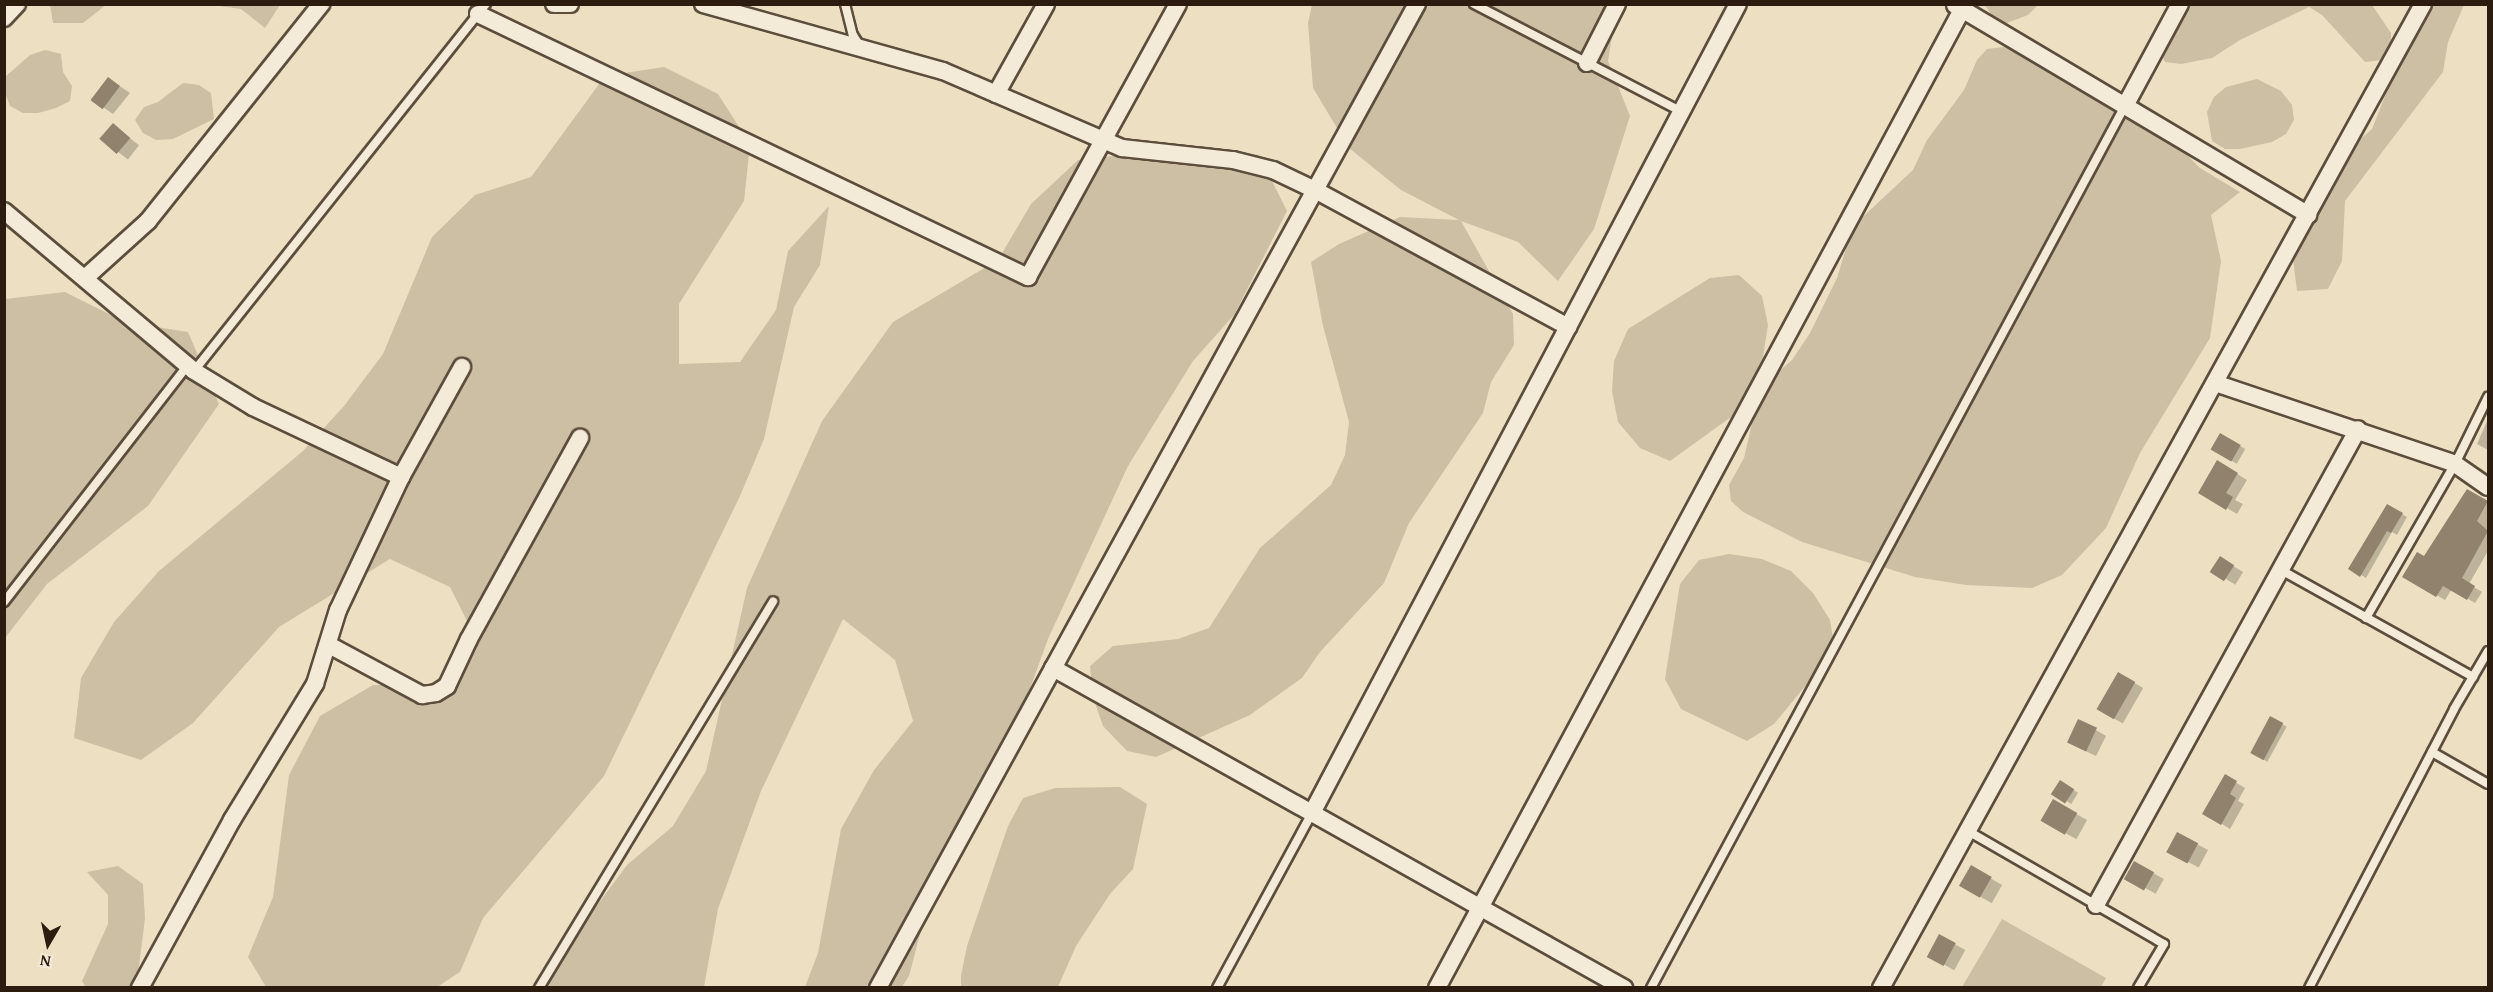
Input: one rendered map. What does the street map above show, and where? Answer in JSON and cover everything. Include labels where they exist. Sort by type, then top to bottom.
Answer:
[{"type":"street","points":[[4,18],[17,4]]},
{"type":"street","points":[[85,278],[148,221],[321,4]]},
{"type":"street","points":[[554,4],[570,4]]},
{"type":"street","points":[[703,4],[943,71],[1122,148],[1250,163],[1316,190],[1568,327]]},
{"type":"street","points":[[996,94],[1046,4]]},
{"type":"street","points":[[482,9],[1028,277],[1178,4]]},
{"type":"street","points":[[878,987],[1417,4]]},
{"type":"street","points":[[1587,63],[1617,4]]},
{"type":"street","points":[[1312,813],[1738,4]]},
{"type":"street","points":[[2125,106],[2180,4]]},
{"type":"street","points":[[1881,987],[2423,4]]},
{"type":"street","points":[[1437,987],[1960,6],[2308,215]]},
{"type":"street","points":[[6,215],[191,368],[253,407],[401,477]]},
{"type":"street","points":[[140,987],[232,820],[315,684],[338,610],[401,477],[462,367]]},
{"type":"street","points":[[2215,383],[2358,429],[2455,464],[2488,487]]},
{"type":"street","points":[[2096,905],[2358,429]]},
{"type":"street","points":[[329,645],[422,694],[436,693],[447,686],[469,639],[580,438]]},
{"type":"street","points":[[1053,668],[1624,987]]},
{"type":"lane","points":[[845,4],[853,34],[861,48]]},
{"type":"lane","points":[[1474,4],[1682,112]]},
{"type":"lane","points":[[4,602],[482,9]]},
{"type":"lane","points":[[1651,987],[2125,106]]},
{"type":"lane","points":[[2366,618],[2455,464],[2488,397]]},
{"type":"lane","points":[[2281,570],[2473,677]]},
{"type":"lane","points":[[539,987],[773,601]]},
{"type":"lane","points":[[2309,987],[2432,752],[2488,651]]},
{"type":"lane","points":[[2432,752],[2488,784]]},
{"type":"lane","points":[[1217,987],[1312,813]]},
{"type":"lane","points":[[1968,831],[2164,944],[2138,987]]},
{"type":"shaded area","points":[[50,4],[106,5],[83,23],[53,23]]},
{"type":"shaded area","points":[[212,5],[280,5],[265,28],[241,9]]},
{"type":"shaded area","points":[[1312,5],[1617,5],[1608,61],[1630,116],[1594,229],[1558,281],[1518,242],[1461,221],[1513,314],[1514,345],[1491,382],[1483,413],[1409,523],[1384,583],[1320,652],[1302,678],[1250,715],[1156,757],[1127,751],[1103,726],[1093,697],[1090,666],[1113,646],[1178,639],[1209,628],[1260,548],[1331,485],[1345,455],[1349,422],[1323,326],[1311,262],[1339,244],[1400,217],[1459,220],[1401,190],[1349,148],[1313,88],[1308,23]]},
{"type":"shaded area","points":[[1985,5],[2038,5],[2028,15],[1999,26]]},
{"type":"shaded area","points":[[2171,5],[2372,5],[2391,33],[2391,48],[2382,60],[2365,62],[2322,15],[2309,7],[2240,40],[2212,58],[2181,64],[2165,62],[2159,48]]},
{"type":"shaded area","points":[[2421,5],[2464,5],[2448,42],[2443,72],[2345,201],[2342,261],[2328,289],[2297,291],[2293,259],[2324,171],[2372,129]]},
{"type":"shaded area","points":[[2003,47],[2032,55],[2070,85],[2155,123],[2200,168],[2240,192],[2211,215],[2221,261],[2210,338],[2140,453],[2106,528],[2062,575],[2032,588],[1966,585],[1915,577],[1802,542],[1743,512],[1731,501],[1729,485],[1744,458],[1755,410],[1769,380],[1792,360],[1810,333],[1837,278],[1853,226],[1913,170],[1927,140],[1964,90],[1977,60],[1987,49]]},
{"type":"shaded area","points":[[45,50],[61,54],[63,72],[72,86],[70,101],[38,113],[23,113],[10,106],[5,93],[5,77],[30,55]]},
{"type":"shaded area","points":[[664,67],[718,94],[750,144],[744,201],[679,304],[679,364],[740,362],[776,310],[788,251],[829,206],[820,265],[794,307],[764,439],[740,496],[604,776],[483,918],[460,972],[437,987],[266,987],[248,957],[273,897],[289,775],[320,716],[373,685],[432,685],[478,643],[450,587],[390,559],[279,627],[193,723],[141,760],[74,738],[81,678],[114,622],[159,571],[303,451],[344,406],[383,354],[432,237],[475,195],[531,177],[605,76]]},
{"type":"shaded area","points":[[2257,79],[2281,91],[2292,105],[2294,120],[2286,134],[2272,142],[2240,149],[2225,149],[2212,141],[2207,112],[2214,97],[2226,87]]},
{"type":"shaded area","points":[[183,83],[199,85],[211,93],[214,119],[173,139],[156,140],[143,133],[135,120],[144,107],[158,102]]},
{"type":"shaded area","points":[[1203,146],[1259,155],[1287,211],[1234,315],[1193,361],[1128,466],[1048,639],[1005,757],[940,859],[909,976],[902,987],[805,987],[818,953],[841,829],[874,770],[913,721],[895,660],[843,619],[761,791],[718,909],[704,987],[536,988],[627,865],[673,826],[706,771],[747,588],[822,421],[893,322],[998,260],[1031,204],[1078,160]]},
{"type":"shaded area","points":[[1739,275],[1762,296],[1768,325],[1763,357],[1738,412],[1670,461],[1640,448],[1618,422],[1612,391],[1614,361],[1628,329],[1710,278]]},
{"type":"shaded area","points":[[65,292],[125,322],[188,332],[219,404],[148,506],[47,584],[5,638],[5,299]]},
{"type":"shaded area","points":[[1729,554],[1762,559],[1791,571],[1813,593],[1830,620],[1835,650],[1774,724],[1747,741],[1681,709],[1665,679],[1680,584],[1699,560]]},
{"type":"shaded area","points":[[1120,787],[1147,804],[1133,869],[1110,894],[1076,946],[1058,987],[961,987],[967,946],[1008,826],[1023,798],[1055,788]]},
{"type":"shaded area","points":[[118,866],[143,884],[145,918],[137,982],[128,987],[86,988],[82,981],[108,924],[108,895],[87,872]]},
{"type":"shaded area","points":[[2002,919],[2106,978],[2101,987],[1962,987]]},
{"type":"building","points":[[108,77],[120,86],[103,109],[91,100]]},
{"type":"building","points":[[113,123],[130,138],[117,154],[99,139]]},
{"type":"building","points":[[2220,433],[2241,445],[2231,461],[2210,449]]},
{"type":"building","points":[[2217,460],[2238,473],[2226,493],[2233,497],[2226,510],[2198,493]]},
{"type":"building","points":[[2467,489],[2488,501],[2477,521],[2488,531],[2462,578],[2475,586],[2467,600],[2443,586],[2436,597],[2402,577],[2417,552],[2424,556]]},
{"type":"building","points":[[2387,504],[2403,513],[2391,533],[2387,531],[2360,577],[2348,569]]},
{"type":"building","points":[[2220,556],[2234,565],[2224,581],[2210,572]]},
{"type":"building","points":[[2118,672],[2135,682],[2114,719],[2096,709]]},
{"type":"building","points":[[2270,716],[2283,723],[2264,760],[2250,753]]},
{"type":"building","points":[[2078,719],[2097,728],[2086,751],[2067,743]]},
{"type":"building","points":[[2225,774],[2237,781],[2230,794],[2236,798],[2221,825],[2202,814]]},
{"type":"building","points":[[2060,780],[2074,789],[2065,804],[2051,794]]},
{"type":"building","points":[[2053,799],[2077,813],[2065,835],[2040,821]]},
{"type":"building","points":[[2177,832],[2198,843],[2187,864],[2166,852]]},
{"type":"building","points":[[2134,861],[2154,872],[2144,891],[2124,879]]},
{"type":"building","points":[[1971,865],[1992,877],[1980,898],[1959,886]]},
{"type":"building","points":[[1939,934],[1956,943],[1944,966],[1927,957]]}]
